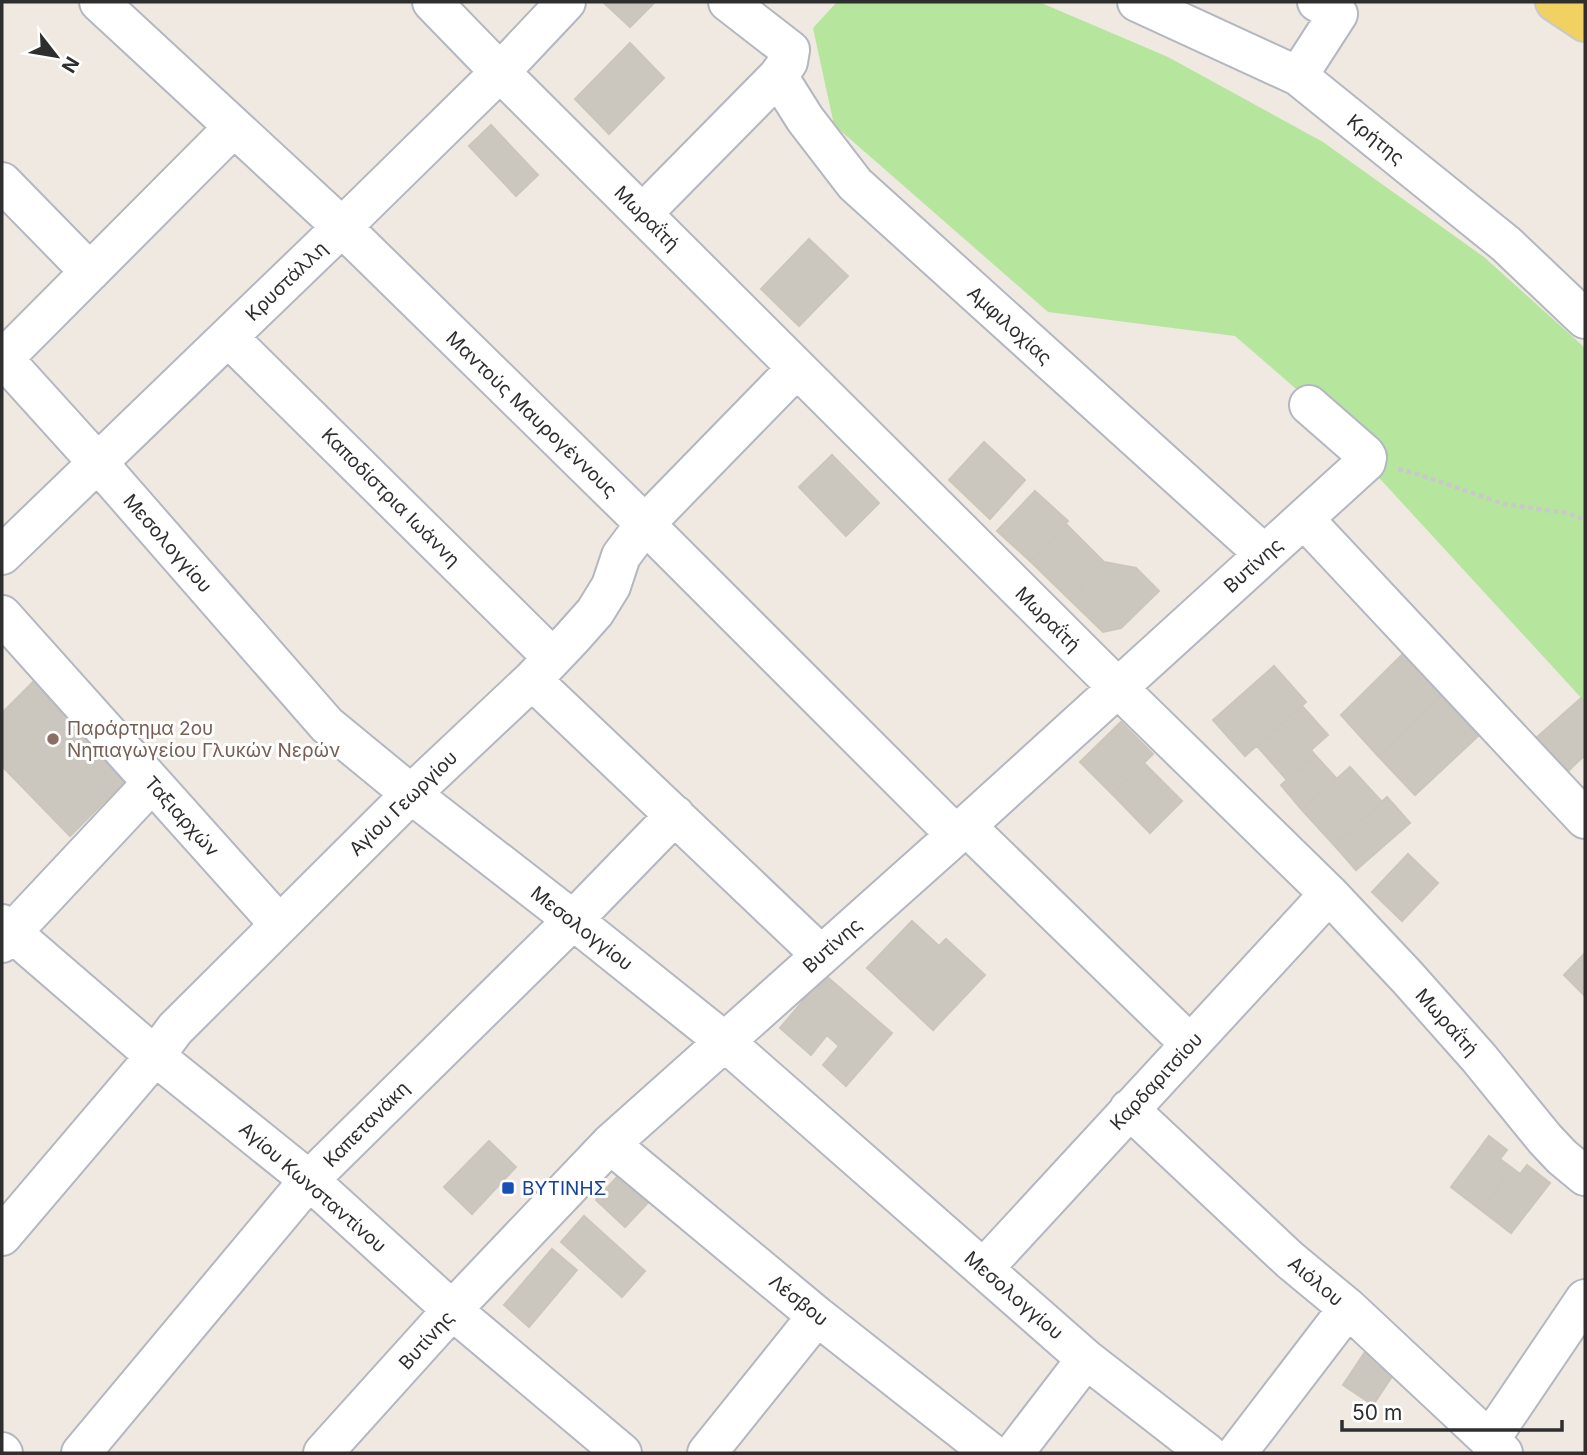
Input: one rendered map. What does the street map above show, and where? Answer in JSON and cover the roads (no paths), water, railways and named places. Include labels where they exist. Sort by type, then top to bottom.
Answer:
[{"type":"main road","points":[[1555,2],[1585,22]]},
{"type":"street","name":"Μαντούς Μαυρογέννους","points":[[99,2],[342,228],[961,830],[1190,1044]]},
{"type":"street","name":"Μωραΐτή","points":[[432,2],[1117,687],[1329,894],[1479,1058],[1545,1139],[1585,1176]]},
{"type":"street","name":"Κρυστάλλη","points":[[2,555],[342,228],[500,72],[566,2]]},
{"type":"street","points":[[643,213],[778,76],[788,62],[790,50],[729,2]]},
{"type":"street","name":"Κρήτης","points":[[1137,2],[1298,76],[1506,244],[1585,319]]},
{"type":"street","points":[[1298,76],[1333,6]]},
{"type":"street","name":"Αμφιλοχίας","points":[[778,76],[805,119],[855,184],[1264,554]]},
{"type":"street","points":[[3,358],[234,127]]},
{"type":"street","points":[[2,182],[90,272]]},
{"type":"street","name":"Καποδίστρια Ιωάννη","points":[[228,337],[543,669],[675,816],[821,955]]},
{"type":"street","name":"Μεσολογγίου","points":[[3,358],[327,724],[411,794],[724,1041],[1086,1359],[1207,1453]]},
{"type":"street","name":"Αγίου Γεωργίου","points":[[2,1236],[175,1029],[411,794],[543,669],[595,612],[611,586],[621,556],[645,524],[797,368]]},
{"type":"street","name":"Βυτίνης","points":[[323,1453],[610,1144],[1304,519],[1364,457],[1309,405]]},
{"type":"street","points":[[1304,519],[1585,819]]},
{"type":"street","name":"Ταξιαρχών","points":[[2,615],[279,924]]},
{"type":"street","points":[[5,933],[152,783]]},
{"type":"street","name":"Καπετανάκη","points":[[81,1453],[309,1180],[675,816]]},
{"type":"street","name":"Καρδαριτσίου","points":[[984,1268],[1329,894]]},
{"type":"street","name":"Αγίου Κωνσταντίνου","points":[[5,933],[309,1180],[609,1449]]},
{"type":"street","name":"Αιόλου","points":[[1129,1109],[1290,1261],[1348,1308],[1496,1447]]},
{"type":"street","name":"Λέσβου","points":[[610,1144],[817,1316],[990,1453]]},
{"type":"street","points":[[1496,1447],[1585,1298]]},
{"type":"street","points":[[1237,1453],[1348,1308]]},
{"type":"street","points":[[707,1453],[817,1316]]},
{"type":"street","points":[[1014,1453],[1086,1359]]},
{"type":"place","name":"Παράρτημα 2ου Νηπιαγωγείου Γλυκών Νερών","points":[[53,739]]},
{"type":"place","name":"ΒΥΤΙΝΗΣ","points":[[508,1188]]}]
